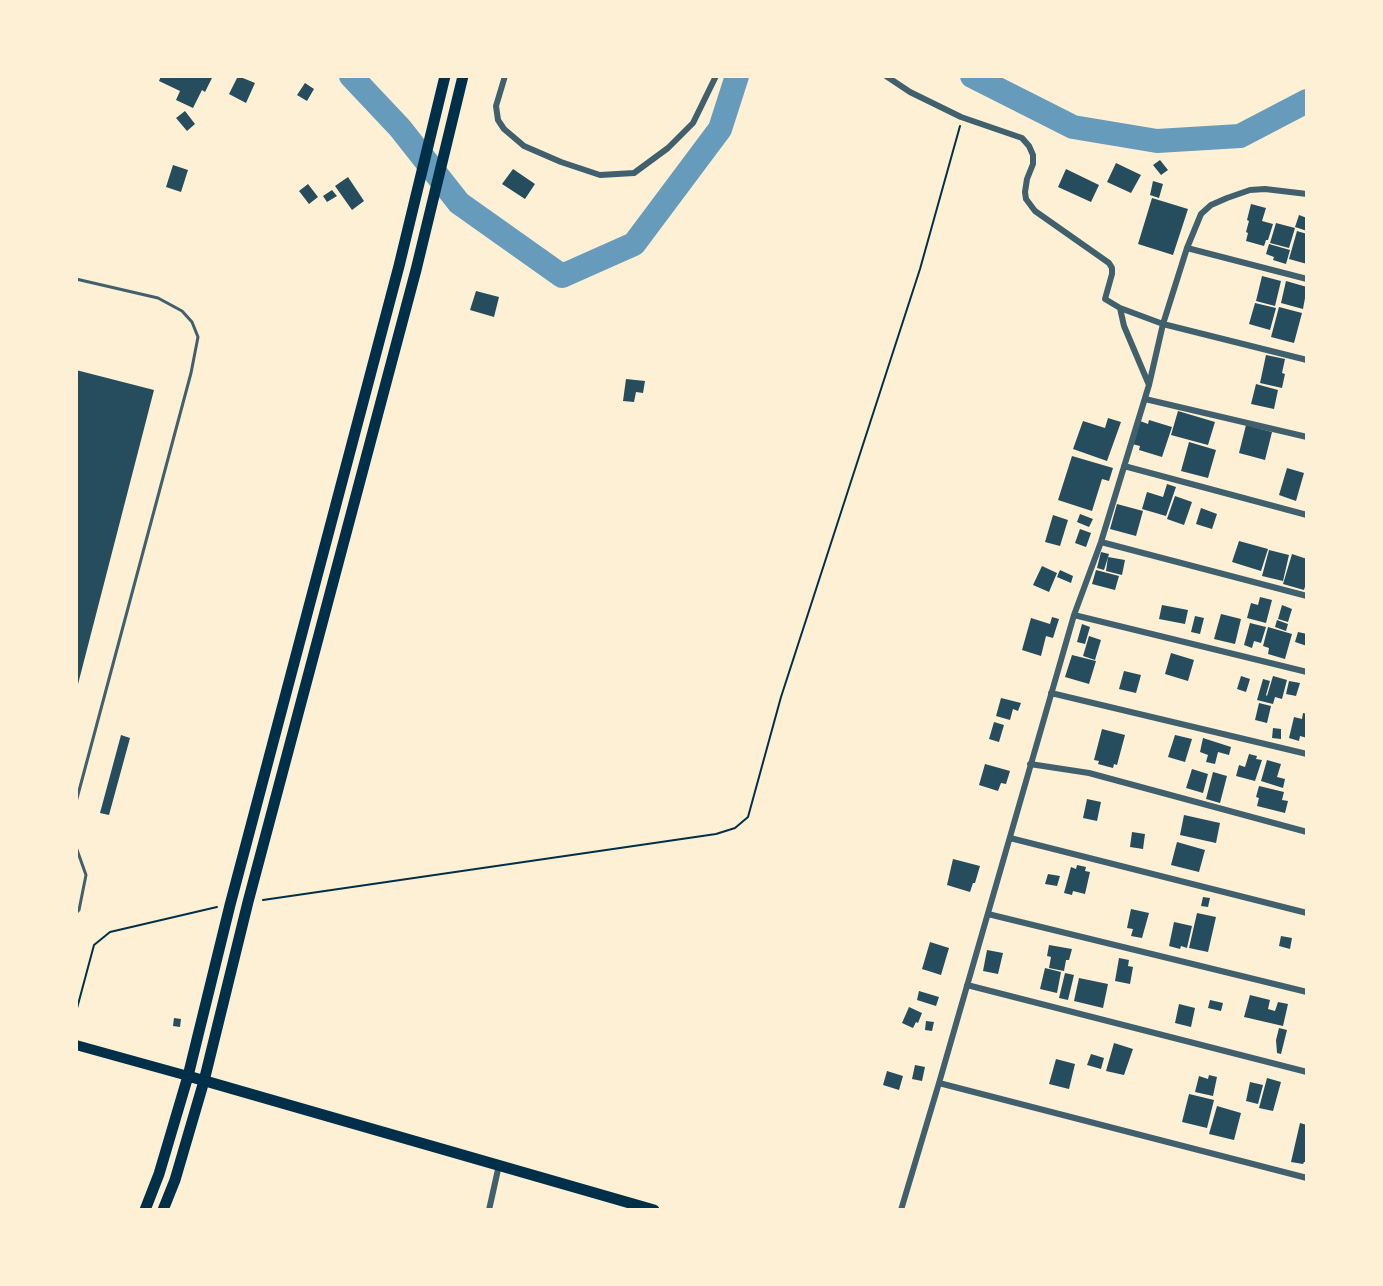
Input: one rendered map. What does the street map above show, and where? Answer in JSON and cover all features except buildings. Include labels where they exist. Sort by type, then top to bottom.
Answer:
[{"type":"highway","points":[[145,1210],[188,1076],[230,905],[399,266],[445,76]]},
{"type":"highway","points":[[163,1210],[204,1081],[248,902],[416,270],[463,76]]},
{"type":"highway","points":[[188,1076],[654,1210]]},
{"type":"main road","points":[[76,1045],[188,1076]]},
{"type":"street","points":[[505,76],[496,106],[498,120],[504,129],[524,146],[600,175],[634,173],[668,148],[693,123],[716,76]]},
{"type":"street","points":[[886,76],[910,92],[961,117],[1022,138],[1033,155],[1026,199],[1035,211],[1109,263],[1112,274],[1105,299],[1163,324],[1307,360]]},
{"type":"street","points":[[901,1210],[1074,615],[1101,542],[1187,248],[1201,214],[1211,205],[1250,190],[1307,194]]},
{"type":"street","points":[[1187,248],[1307,279]]},
{"type":"street","points":[[1120,308],[1124,326],[1149,385]]},
{"type":"street","points":[[1145,399],[1307,437]]},
{"type":"street","points":[[1124,466],[1307,515]]},
{"type":"street","points":[[1101,542],[1307,596]]},
{"type":"street","points":[[1074,615],[1307,672]]},
{"type":"street","points":[[1051,693],[1307,754]]},
{"type":"street","points":[[1030,764],[1089,773],[1307,832]]},
{"type":"street","points":[[1010,838],[1307,913]]},
{"type":"street","points":[[988,914],[1307,992]]},
{"type":"street","points":[[967,985],[1307,1072]]},
{"type":"street","points":[[939,1083],[1307,1178]]},
{"type":"street","points":[[489,1210],[499,1165]]},
{"type":"lane","points":[[76,279],[158,298],[182,311],[192,322],[198,337],[76,802]]},
{"type":"lane","points":[[76,847],[86,875],[76,913]]},
{"type":"path","points":[[248,902],[716,834],[735,828],[748,817],[781,697],[932,229],[961,117]]},
{"type":"path","points":[[76,1012],[94,945],[110,932],[230,905]]},
{"type":"waterway","points":[[351,76],[400,128],[459,203],[562,276],[634,244],[720,129],[737,76]]},
{"type":"waterway","points":[[972,76],[1073,127],[1157,141],[1240,136],[1307,101]]}]
